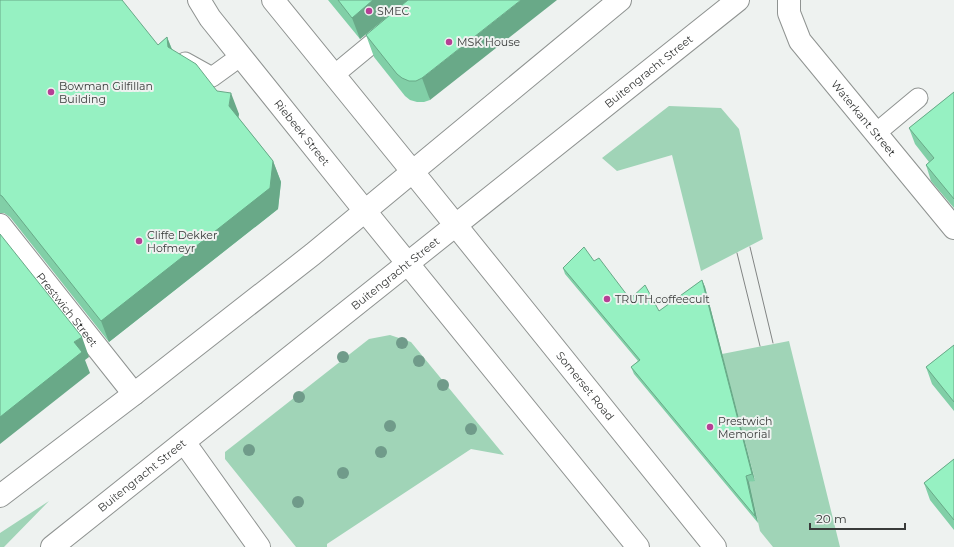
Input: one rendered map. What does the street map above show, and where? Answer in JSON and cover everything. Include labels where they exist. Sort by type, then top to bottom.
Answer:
[{"type":"main road","name":"Riebeek Street","points":[[199,0],[210,18],[407,263]]},
{"type":"main road","points":[[273,0],[455,224]]},
{"type":"main road","points":[[0,496],[134,394],[365,211],[620,0]]},
{"type":"main road","name":"Buitengracht Street","points":[[52,547],[455,224],[738,0]]},
{"type":"main road","name":"Waterkant Street","points":[[789,0],[789,13],[800,41],[954,228]]},
{"type":"main road","name":"Somerset Road","points":[[455,224],[715,547]]},
{"type":"main road","name":"Prestwich Street","points":[[0,225],[134,394]]},
{"type":"main road","points":[[407,263],[638,547]]},
{"type":"main road","points":[[184,442],[259,547]]},
{"type":"lane","points":[[334,75],[425,0]]},
{"type":"lane","points":[[185,62],[212,77],[241,56]]},
{"type":"lane","points":[[876,133],[918,98]]},
{"type":"green space","points":[[669,106],[721,108],[739,129],[763,239],[701,271],[672,155],[617,171],[602,158]]},
{"type":"green space","points":[[390,335],[411,342],[504,455],[471,449],[327,544],[327,547],[296,547],[225,459],[225,452],[369,339]]},
{"type":"green space","points":[[789,341],[840,547],[773,547],[760,531],[749,482],[755,480],[722,354]]},
{"type":"green space","points":[[49,501],[4,547],[0,547],[0,533]]},
{"type":"building","points":[[0,0],[122,0],[158,45],[167,37],[168,47],[196,64],[217,91],[231,93],[229,106],[273,161],[270,188],[101,321],[0,195]]},
{"type":"building","points":[[338,0],[373,0],[352,18]]},
{"type":"building","points":[[408,0],[521,0],[422,78],[416,81],[409,81],[397,74],[366,35]]},
{"type":"building","points":[[954,92],[954,199],[926,165],[934,158],[909,128]]},
{"type":"building","points":[[0,234],[82,337],[74,342],[82,352],[0,417]]},
{"type":"building","name":"Prestwich Memorial","points":[[584,247],[594,261],[599,258],[630,299],[645,285],[659,311],[702,280],[752,474],[746,476],[755,516],[631,367],[640,360],[563,268]]},
{"type":"building","points":[[954,345],[954,402],[926,367]]},
{"type":"building","points":[[954,459],[954,520],[924,483]]},
{"type":"tram line","points":[[750,247],[773,343]]},
{"type":"tram line","points":[[737,253],[760,346]]},
{"type":"place","name":"SMEC","points":[[369,11]]},
{"type":"place","name":"MSK House","points":[[449,42]]},
{"type":"place","name":"Bowman Gilfillan Building","points":[[51,92]]},
{"type":"place","name":"Cliffe Dekker Hofmeyr","points":[[139,241]]},
{"type":"place","name":"TRUTH.coffeecult","points":[[607,299]]},
{"type":"place","name":"Prestwich Memorial","points":[[710,427]]}]
